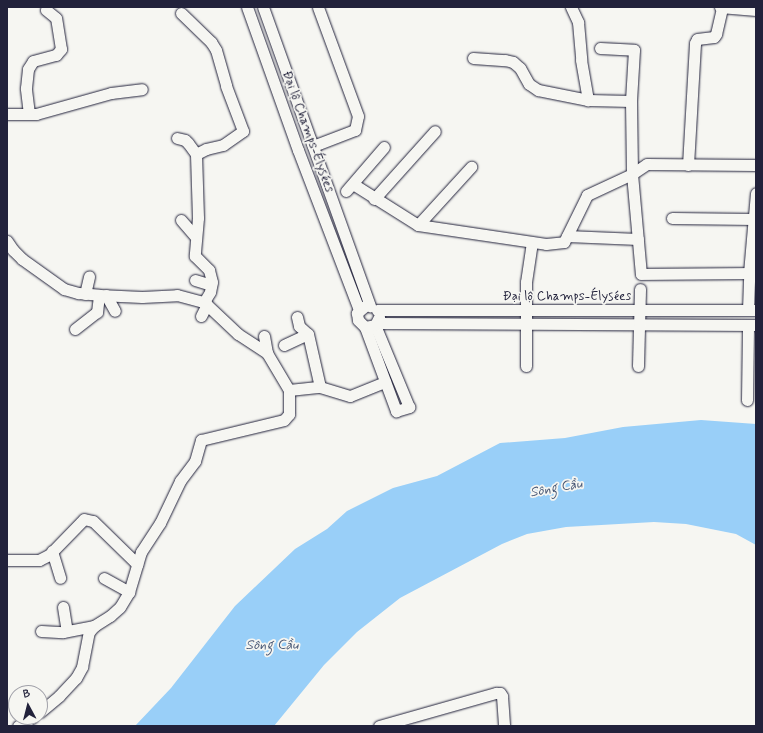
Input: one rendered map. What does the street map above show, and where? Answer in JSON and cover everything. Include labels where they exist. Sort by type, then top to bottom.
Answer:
[{"type":"street","name":"Đại lộ Champs-Élysées","points":[[247,7],[298,150],[359,310],[358,320],[373,325],[752,325]]},
{"type":"street","name":"Đại lộ Champs-Élysées","points":[[263,7],[312,146],[374,308],[379,316],[373,325],[385,382],[396,411],[409,406],[373,325]]},
{"type":"street","points":[[312,146],[354,130],[358,116],[318,7]]},
{"type":"street","points":[[571,7],[578,22],[581,60],[588,100]]},
{"type":"street","points":[[688,165],[695,43],[697,39],[714,37],[716,34],[721,8],[756,10]]},
{"type":"street","points":[[29,114],[26,88],[28,69],[33,61],[56,55],[61,49],[56,18],[46,10]]},
{"type":"street","points":[[181,13],[211,42],[216,50],[226,86],[243,132],[223,145],[206,149],[196,154]]},
{"type":"street","points":[[600,48],[634,50],[631,101],[632,174],[641,274],[749,273]]},
{"type":"street","points":[[473,58],[513,62],[520,68],[532,87],[588,100],[631,101]]},
{"type":"street","points":[[7,114],[29,114],[111,93],[142,89]]},
{"type":"street","points":[[374,199],[435,131]]},
{"type":"street","points":[[177,138],[188,142],[196,154],[198,218],[195,256],[210,270],[211,285],[201,316]]},
{"type":"street","points":[[384,148],[350,188],[374,199],[418,225],[546,244],[564,242],[587,195],[632,174],[647,164],[756,165]]},
{"type":"street","points":[[418,225],[471,167]]},
{"type":"street","points":[[752,310],[749,273],[756,193]]},
{"type":"street","points":[[672,218],[754,219]]},
{"type":"street","points":[[181,220],[196,237]]},
{"type":"street","points":[[567,236],[638,239]]},
{"type":"street","points":[[7,241],[13,250],[54,283],[64,289],[85,294],[102,295],[142,297],[177,295],[206,303],[238,334],[267,353]]},
{"type":"street","points":[[526,366],[526,282],[532,242]]},
{"type":"street","points":[[85,294],[89,276]]},
{"type":"street","points":[[195,280],[211,285]]},
{"type":"street","points":[[638,366],[640,289]]},
{"type":"street","points":[[102,295],[115,311]]},
{"type":"street","points":[[75,329],[97,312],[102,295]]},
{"type":"street","name":"Đại lộ Champs-Élysées","points":[[359,310],[364,306],[374,308],[525,311],[752,310]]},
{"type":"street","points":[[297,317],[299,326],[308,334],[320,387]]},
{"type":"street","points":[[747,400],[752,325]]},
{"type":"street","points":[[284,345],[308,334]]},
{"type":"street","points":[[48,705],[76,678],[82,667],[89,632],[94,626],[110,616],[120,607],[129,592],[136,564],[141,552],[160,523],[180,481],[195,461],[201,440],[284,420],[289,414],[289,390],[267,353],[264,336]]},
{"type":"street","points":[[289,390],[320,387],[350,396],[385,382]]},
{"type":"street","points":[[7,560],[39,560],[52,551],[84,520],[89,520],[93,521],[136,564]]},
{"type":"street","points":[[52,551],[60,578]]},
{"type":"street","points":[[104,578],[129,592]]},
{"type":"street","points":[[63,607],[68,631]]},
{"type":"street","points":[[41,631],[68,631],[94,626]]},
{"type":"street","points":[[379,726],[500,693],[502,696],[504,726]]},
{"type":"water","name":"Sông Cầu","points":[[701,420],[756,424],[756,545],[736,534],[686,524],[654,522],[566,527],[527,534],[502,544],[400,598],[357,632],[324,665],[274,726],[135,726],[171,688],[235,606],[295,549],[327,529],[347,511],[393,488],[437,476],[500,443],[565,438],[623,427]]}]
